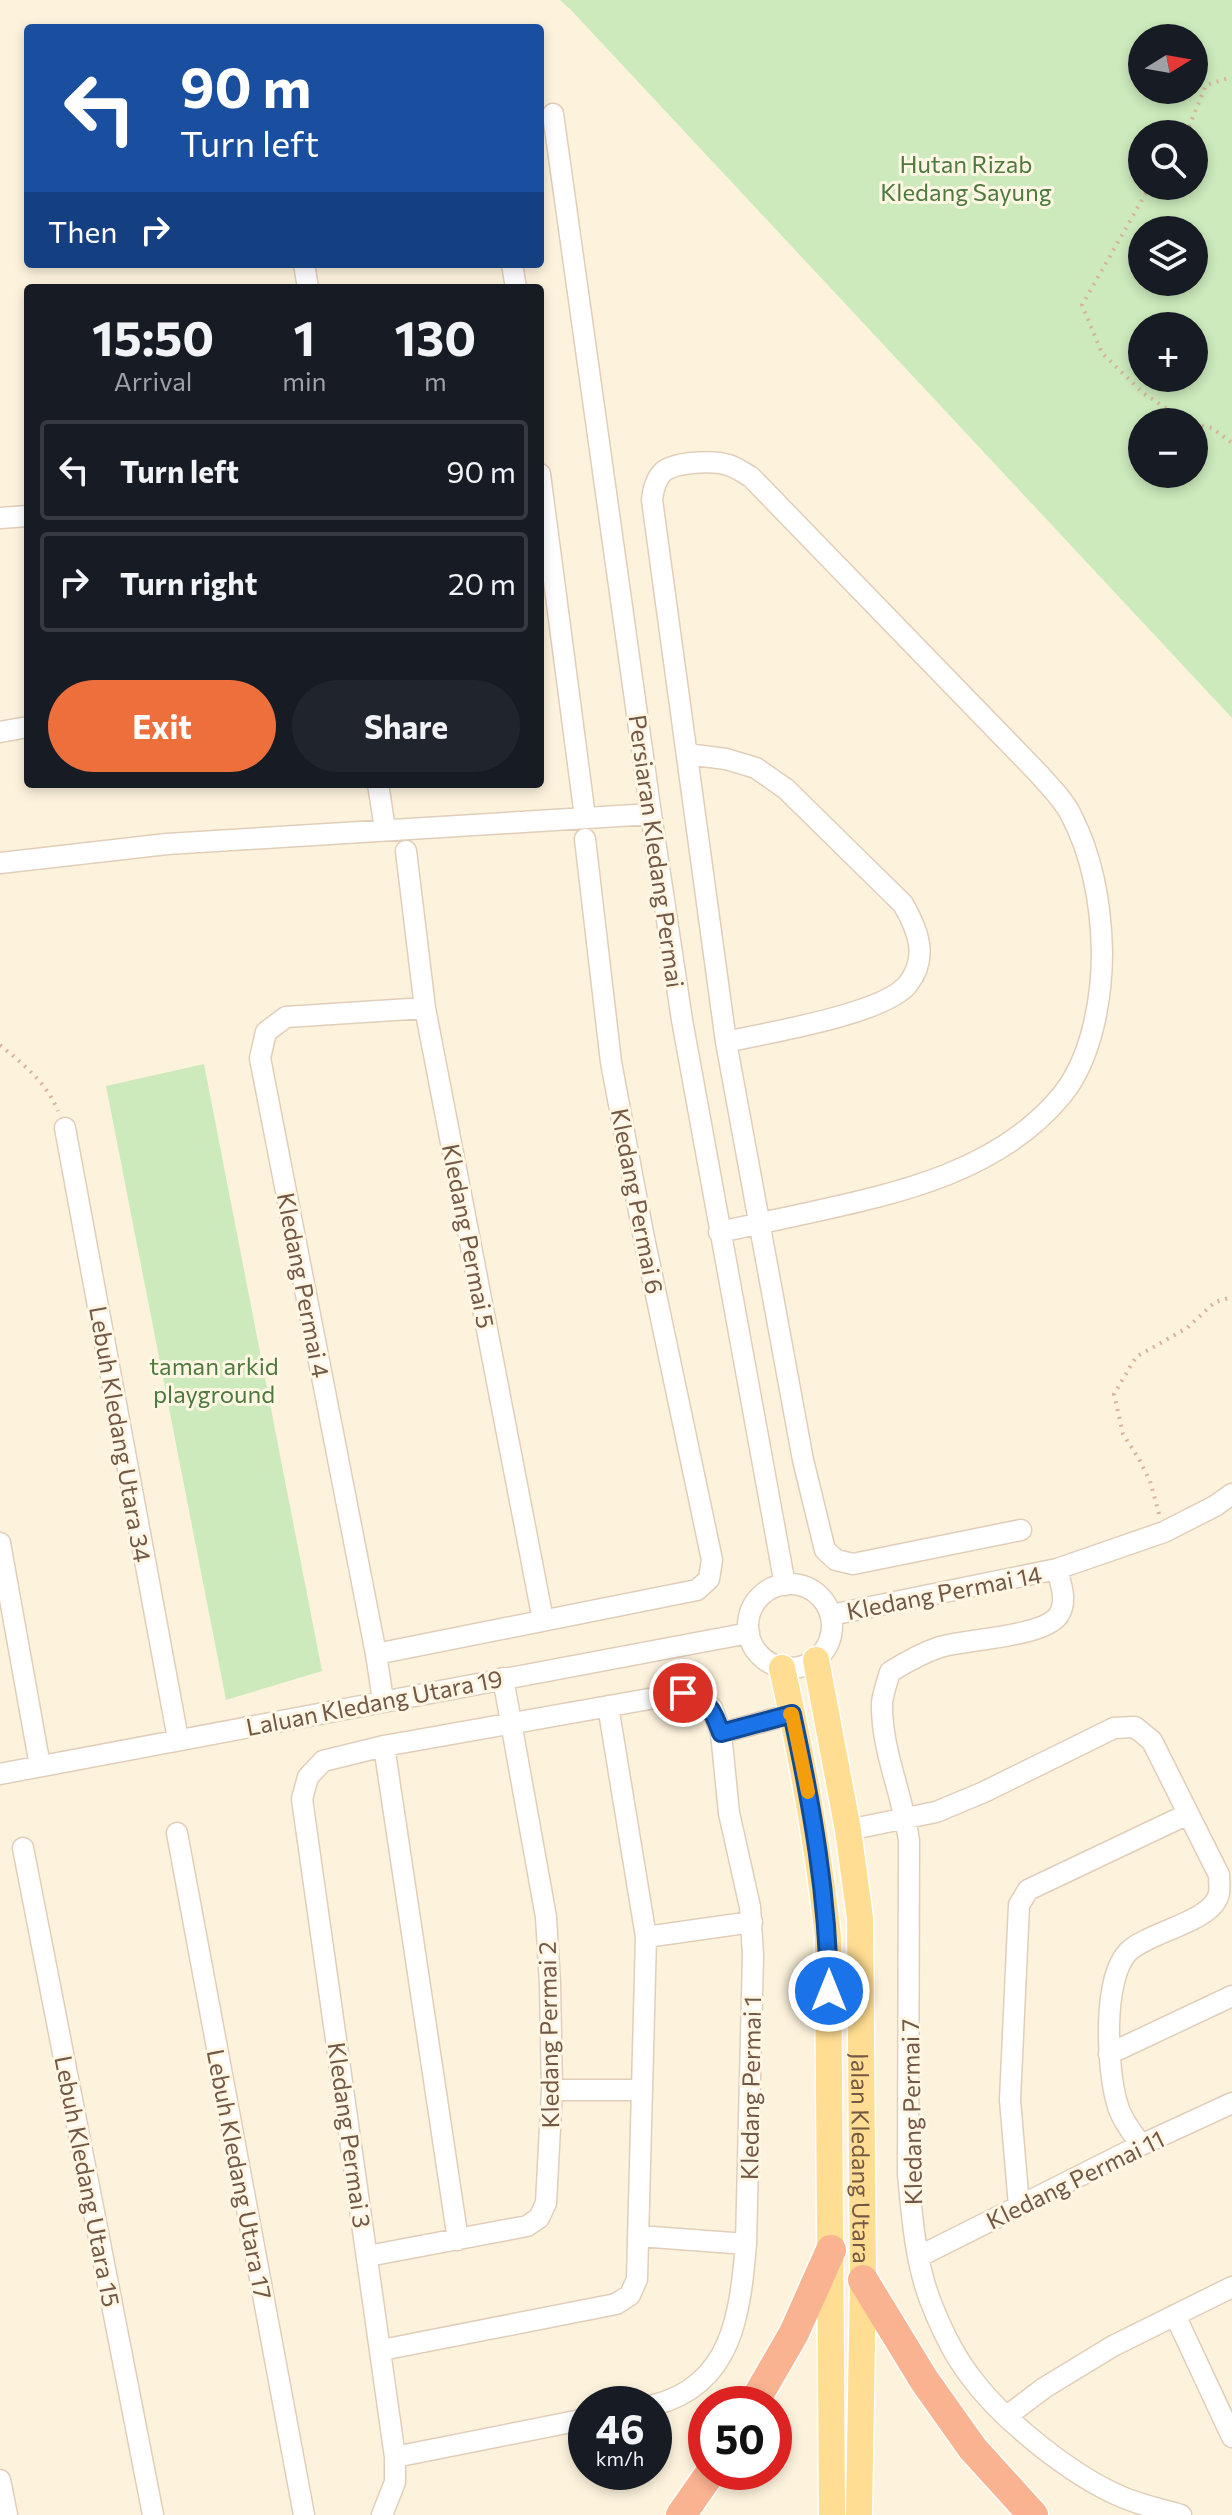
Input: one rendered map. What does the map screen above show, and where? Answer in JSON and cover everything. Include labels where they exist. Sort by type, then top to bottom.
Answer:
[{"type":"highway","points":[[763,2386],[794,2333],[831,2250]]},
{"type":"highway","points":[[863,2280],[924,2380],[973,2449],[1033,2515]]},
{"type":"highway","points":[[681,2515],[698,2490]]},
{"type":"main road","name":"Jalan Kledang Utara","points":[[816,1660],[848,1830],[860,1918],[863,2280],[859,2515]]},
{"type":"main road","name":"Jalan Kledang Utara","points":[[782,1668],[820,1858],[828,1937],[832,2515]]},
{"type":"street","name":"Persiaran Kledang Permai","points":[[553,114],[682,1020],[785,1585]]},
{"type":"street","points":[[719,1232],[761,1223],[866,1200],[928,1183],[1025,1133],[1063,1094],[1093,1035],[1102,971],[1101,913],[1085,850],[1071,814],[1039,774],[751,477],[730,465],[709,461],[664,471],[654,487],[652,500],[726,1042],[761,1223],[803,1460],[825,1550],[836,1560],[853,1564],[1021,1530]]},
{"type":"street","points":[[544,504],[585,817]]},
{"type":"street","points":[[0,518],[24,516]]},
{"type":"street","points":[[0,732],[24,728]]},
{"type":"street","points":[[687,754],[726,759],[756,768],[786,789],[903,904],[916,927],[921,945],[918,964],[908,986],[883,1002],[836,1017],[726,1042]]},
{"type":"street","points":[[379,788],[385,829]]},
{"type":"street","points":[[0,863],[167,844],[651,814]]},
{"type":"street","name":"Kledang Permai 6","points":[[543,1620],[697,1590],[709,1579],[712,1560],[643,1233],[611,1062],[585,839]]},
{"type":"street","name":"Kledang Permai 5","points":[[406,851],[425,1008],[543,1620]]},
{"type":"street","name":"Kledang Permai 4","points":[[383,1700],[260,1058],[266,1032],[286,1017],[425,1008]]},
{"type":"street","name":"Lebuh Kledang Utara 34","points":[[65,1128],[178,1739]]},
{"type":"street","name":"Kledang Permai 14","points":[[831,1615],[1057,1569],[1164,1532],[1232,1494]]},
{"type":"street","points":[[0,1543],[40,1766]]},
{"type":"street","name":"Kledang Permai 14","points":[[906,1819],[885,1737],[882,1700],[890,1672],[942,1646],[1040,1629],[1057,1617],[1064,1601],[1057,1569]]},
{"type":"street","points":[[785,1585],[797,1585],[818,1595],[831,1615],[830,1640],[816,1660],[793,1669],[770,1663],[760,1655],[749,1633],[751,1611],[757,1601],[774,1587],[785,1585]]},
{"type":"street","points":[[376,1654],[543,1620]]},
{"type":"street","name":"Laluan Kledang Utara 19","points":[[0,1774],[749,1633]]},
{"type":"street","name":"Kledang Permai 2","points":[[368,2256],[527,2226],[539,2218],[546,2203],[552,2090],[546,1917],[503,1678]]},
{"type":"street","points":[[458,2240],[384,1746],[683,1693],[698,1697],[712,1708],[721,1733],[792,1714]]},
{"type":"street","points":[[382,2350],[616,2304],[630,2295],[637,2279],[646,1937],[608,1706]]},
{"type":"street","points":[[848,1830],[936,1812],[1114,1728],[1135,1727],[1152,1741],[1219,1875],[1219,1895],[1208,1912],[1157,1934],[1128,1952],[1117,1973],[1109,2022],[1109,2054],[1117,2103],[1127,2126],[1141,2145]]},
{"type":"street","name":"Kledang Permai 1","points":[[672,2398],[693,2389],[715,2368],[733,2333],[742,2292],[746,2244],[752,1922],[729,1813],[721,1733]]},
{"type":"street","name":"Kledang Permai 3","points":[[382,2515],[395,2482],[395,2457],[302,1799],[308,1777],[323,1761],[384,1746]]},
{"type":"street","points":[[1019,2206],[1010,2100],[1019,1905],[1028,1890],[1188,1814]]},
{"type":"street","name":"Kledang Permai 7","points":[[906,1819],[910,1885],[908,2174],[918,2257],[930,2299],[969,2375],[1007,2416],[1045,2449],[1086,2478],[1123,2498],[1181,2515]]},
{"type":"street","name":"Lebuh Kledang Utara 17","points":[[177,1833],[304,2515]]},
{"type":"street","name":"Lebuh Kledang Utara 15","points":[[23,1848],[153,2515]]},
{"type":"street","points":[[646,1937],[752,1922]]},
{"type":"street","points":[[1109,2054],[1232,1996]]},
{"type":"street","points":[[552,2090],[642,2090]]},
{"type":"street","name":"Kledang Permai 11","points":[[918,2257],[1232,2103]]},
{"type":"street","points":[[639,2236],[746,2244]]},
{"type":"street","points":[[1007,2416],[1044,2388],[1113,2346],[1232,2287]]},
{"type":"street","points":[[1175,2315],[1232,2437]]},
{"type":"street","points":[[395,2457],[568,2423]]},
{"type":"street","points":[[0,2480],[7,2515]]},
{"type":"path","points":[[1192,120],[1206,85],[1232,77]]},
{"type":"path","points":[[1142,200],[1082,305],[1102,353],[1143,393],[1166,408]]},
{"type":"path","points":[[1208,427],[1232,443]]},
{"type":"path","points":[[0,1045],[50,1093],[65,1128]]},
{"type":"path","points":[[1164,1532],[1150,1481],[1123,1434],[1114,1394],[1136,1357],[1187,1328],[1215,1302],[1232,1297]]},
{"type":"green space","name":"Hutan Rizab Kledang Sayung","points":[[560,0],[1232,0],[1232,718],[571,10]]},
{"type":"green space","name":"taman arkid playground","points":[[204,1064],[322,1671],[226,1700],[106,1086]]},
{"type":"slow traffic","points":[[790,1714],[808,1792]]},
{"type":"route","points":[[683,1693],[698,1697],[712,1708],[721,1733],[792,1714],[820,1858],[828,1937],[829,1991]]}]
